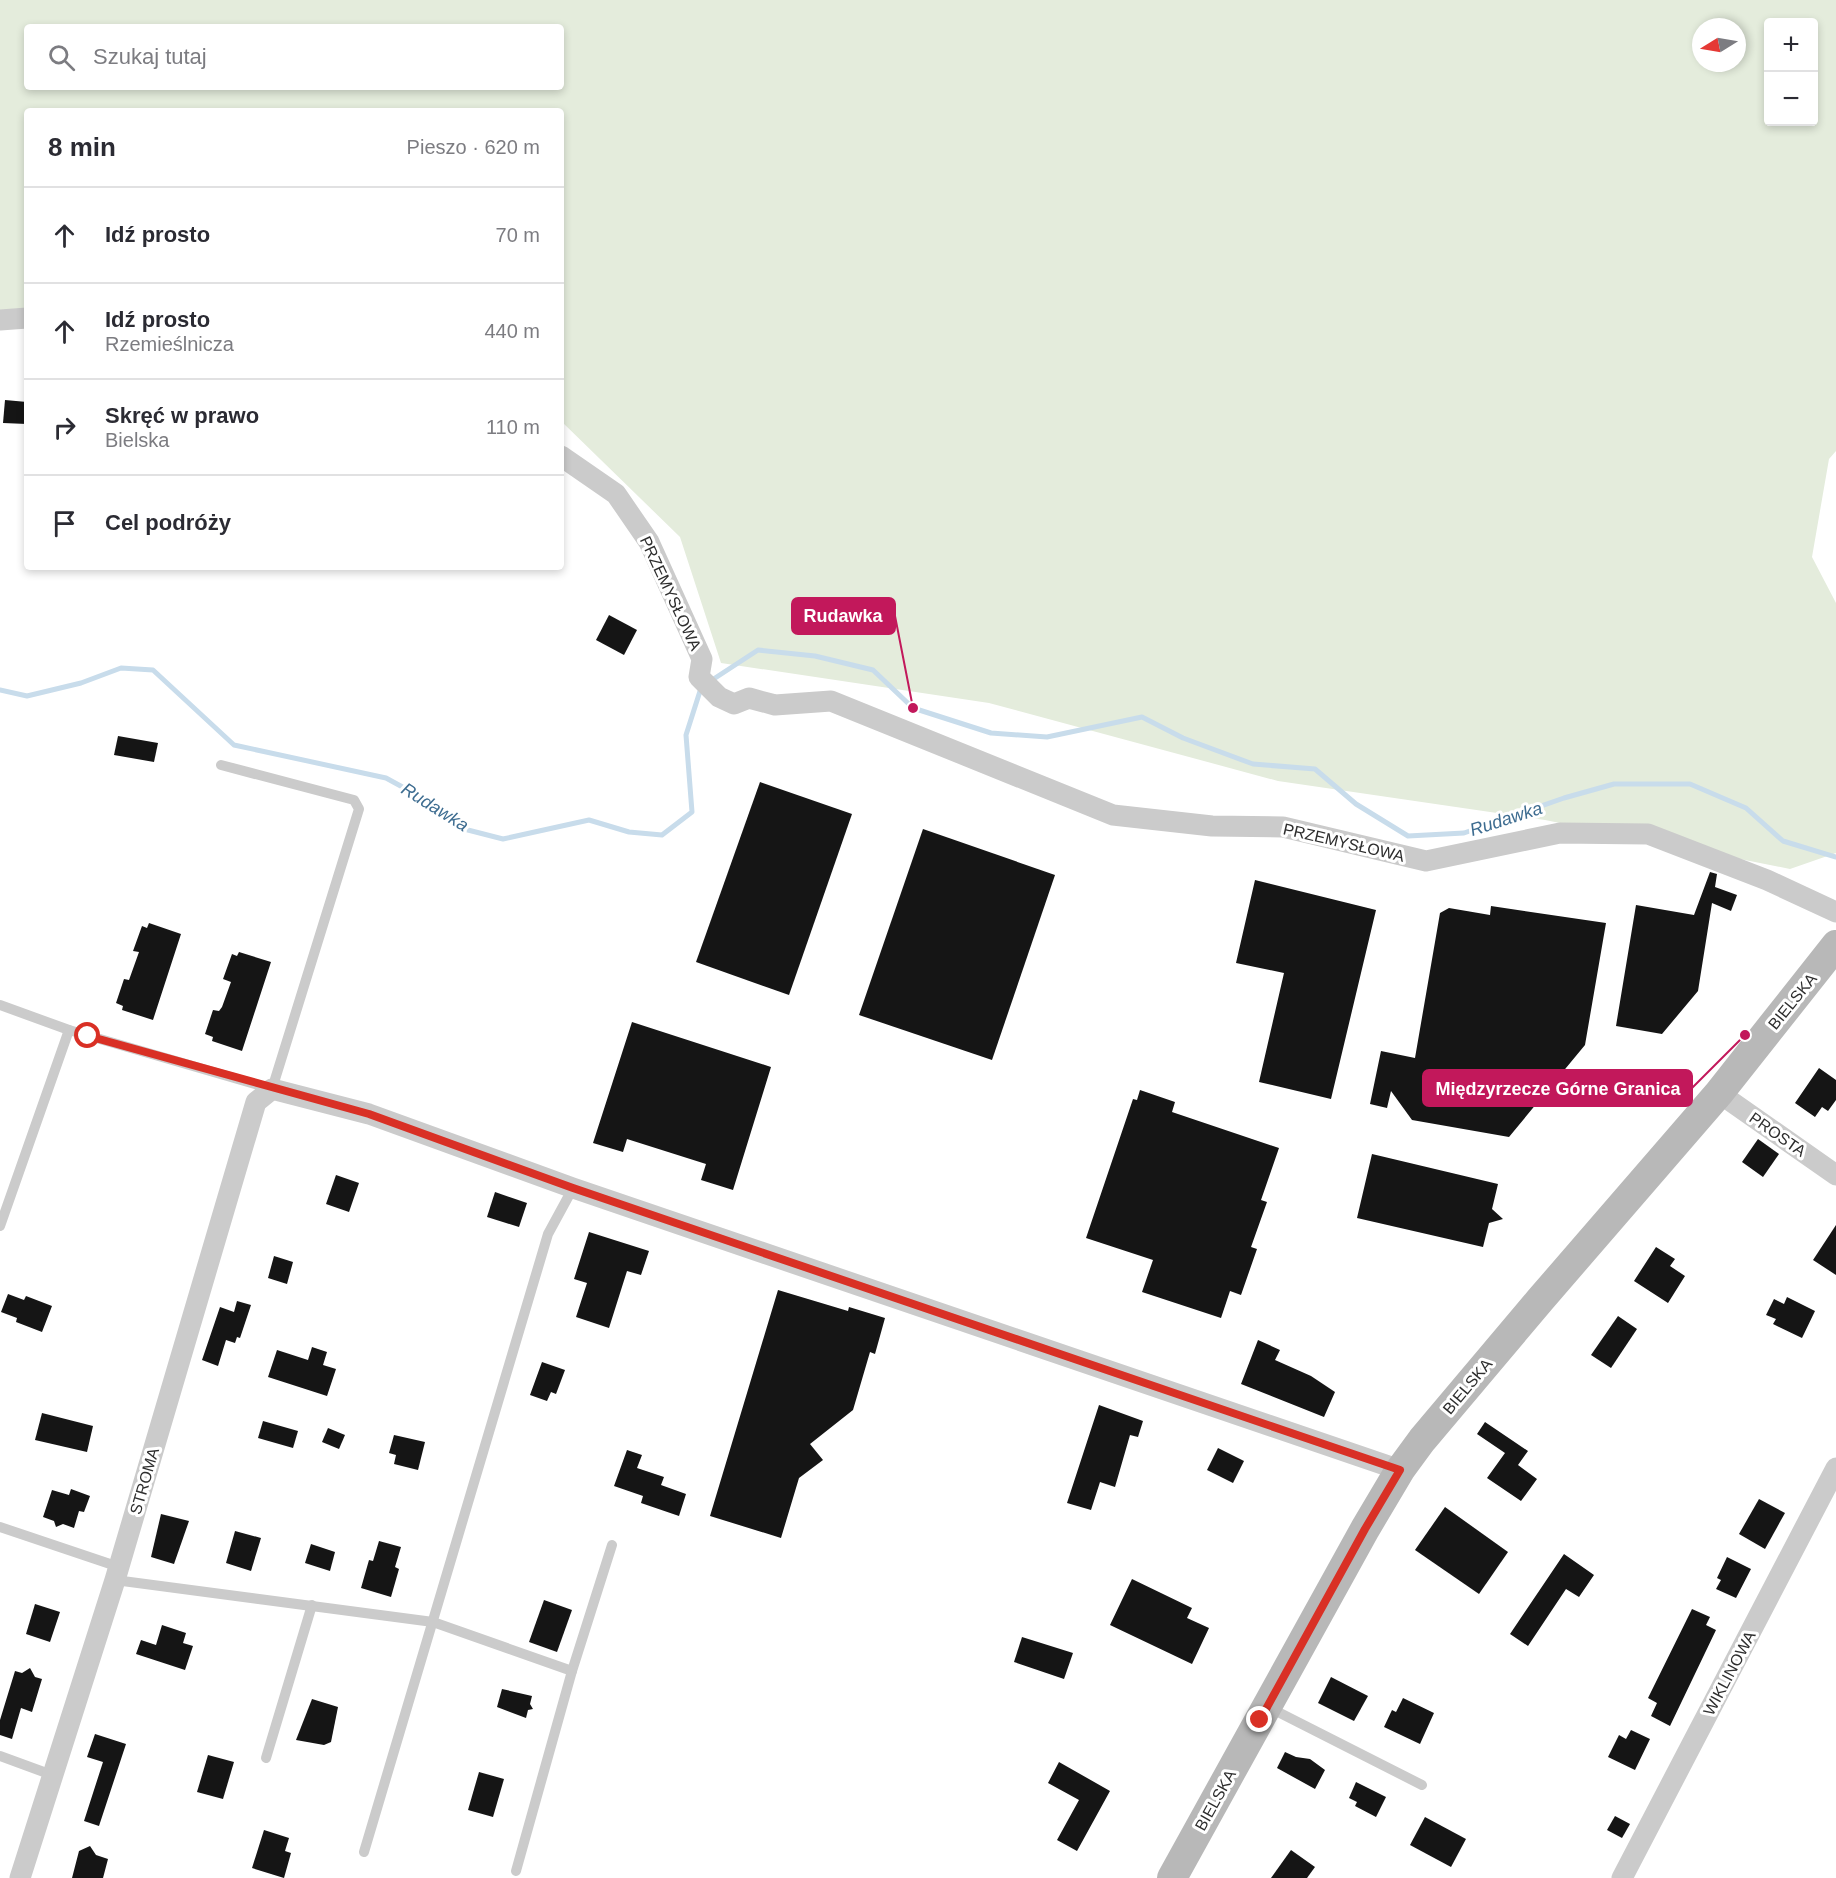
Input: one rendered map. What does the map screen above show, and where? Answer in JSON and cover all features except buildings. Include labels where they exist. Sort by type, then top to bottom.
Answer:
[{"type":"street","points":[[0,320],[24,318]]},
{"type":"street","name":"PRZEMYSŁOWA","points":[[564,458],[616,494],[649,542],[700,668],[719,697],[734,704],[749,698]]},
{"type":"street","name":"PRZEMYSŁOWA","points":[[700,668],[749,698],[775,705],[831,701],[1113,815],[1212,826],[1283,826],[1426,861],[1560,833],[1648,834],[1767,880],[1836,912]]},
{"type":"street","name":"BIELSKA","points":[[1172,1878],[1400,1470],[1422,1440],[1540,1300],[1719,1093],[1836,945]]},
{"type":"street","points":[[272,1089],[369,1114],[573,1188],[1400,1470]]},
{"type":"street","name":"STROMA","points":[[20,1878],[117,1573],[256,1102],[272,1089]]},
{"type":"street","name":"PROSTA","points":[[1719,1093],[1836,1175]]},
{"type":"street","name":"WIKLINOWA","points":[[1622,1878],[1836,1468]]},
{"type":"lane","points":[[0,1005],[69,1030],[272,1089],[359,809],[354,800],[221,765]]},
{"type":"lane","points":[[0,1226],[69,1030]]},
{"type":"lane","points":[[364,1852],[548,1234],[573,1188]]},
{"type":"lane","points":[[0,1527],[117,1573],[433,1622],[572,1671]]},
{"type":"lane","points":[[516,1871],[572,1671],[612,1545]]},
{"type":"lane","points":[[266,1758],[312,1605]]},
{"type":"lane","points":[[1267,1707],[1422,1785]]},
{"type":"lane","points":[[0,1756],[52,1775]]},
{"type":"green space","points":[[0,0],[1836,0],[1836,451],[1829,459],[1812,557],[1836,603],[1836,853],[1790,869],[1545,820],[1278,781],[989,703],[721,663],[680,537],[564,424],[564,108],[24,108],[24,310],[0,311]]},
{"type":"waterway","name":"Rudawka","points":[[709,682],[758,650],[815,656],[873,670],[913,708],[991,733],[1047,737],[1142,717],[1183,738],[1253,764],[1315,769],[1356,804],[1408,836],[1464,833],[1564,798],[1614,784],[1690,784],[1746,808],[1783,841],[1836,857]]},
{"type":"waterway","name":"Rudawka","points":[[0,690],[27,696],[81,683],[121,668],[153,670],[234,745],[386,778],[430,802],[464,829],[503,839],[589,820],[629,832],[662,835],[692,812],[686,735],[701,688]]},
{"type":"place","name":"Rudawka","points":[[913,708]]},
{"type":"place","name":"Międzyrzecze Górne Granica","points":[[1745,1035]]},
{"type":"route","points":[[88,1036],[272,1089],[369,1114],[573,1188],[1400,1470],[1260,1720]]}]
